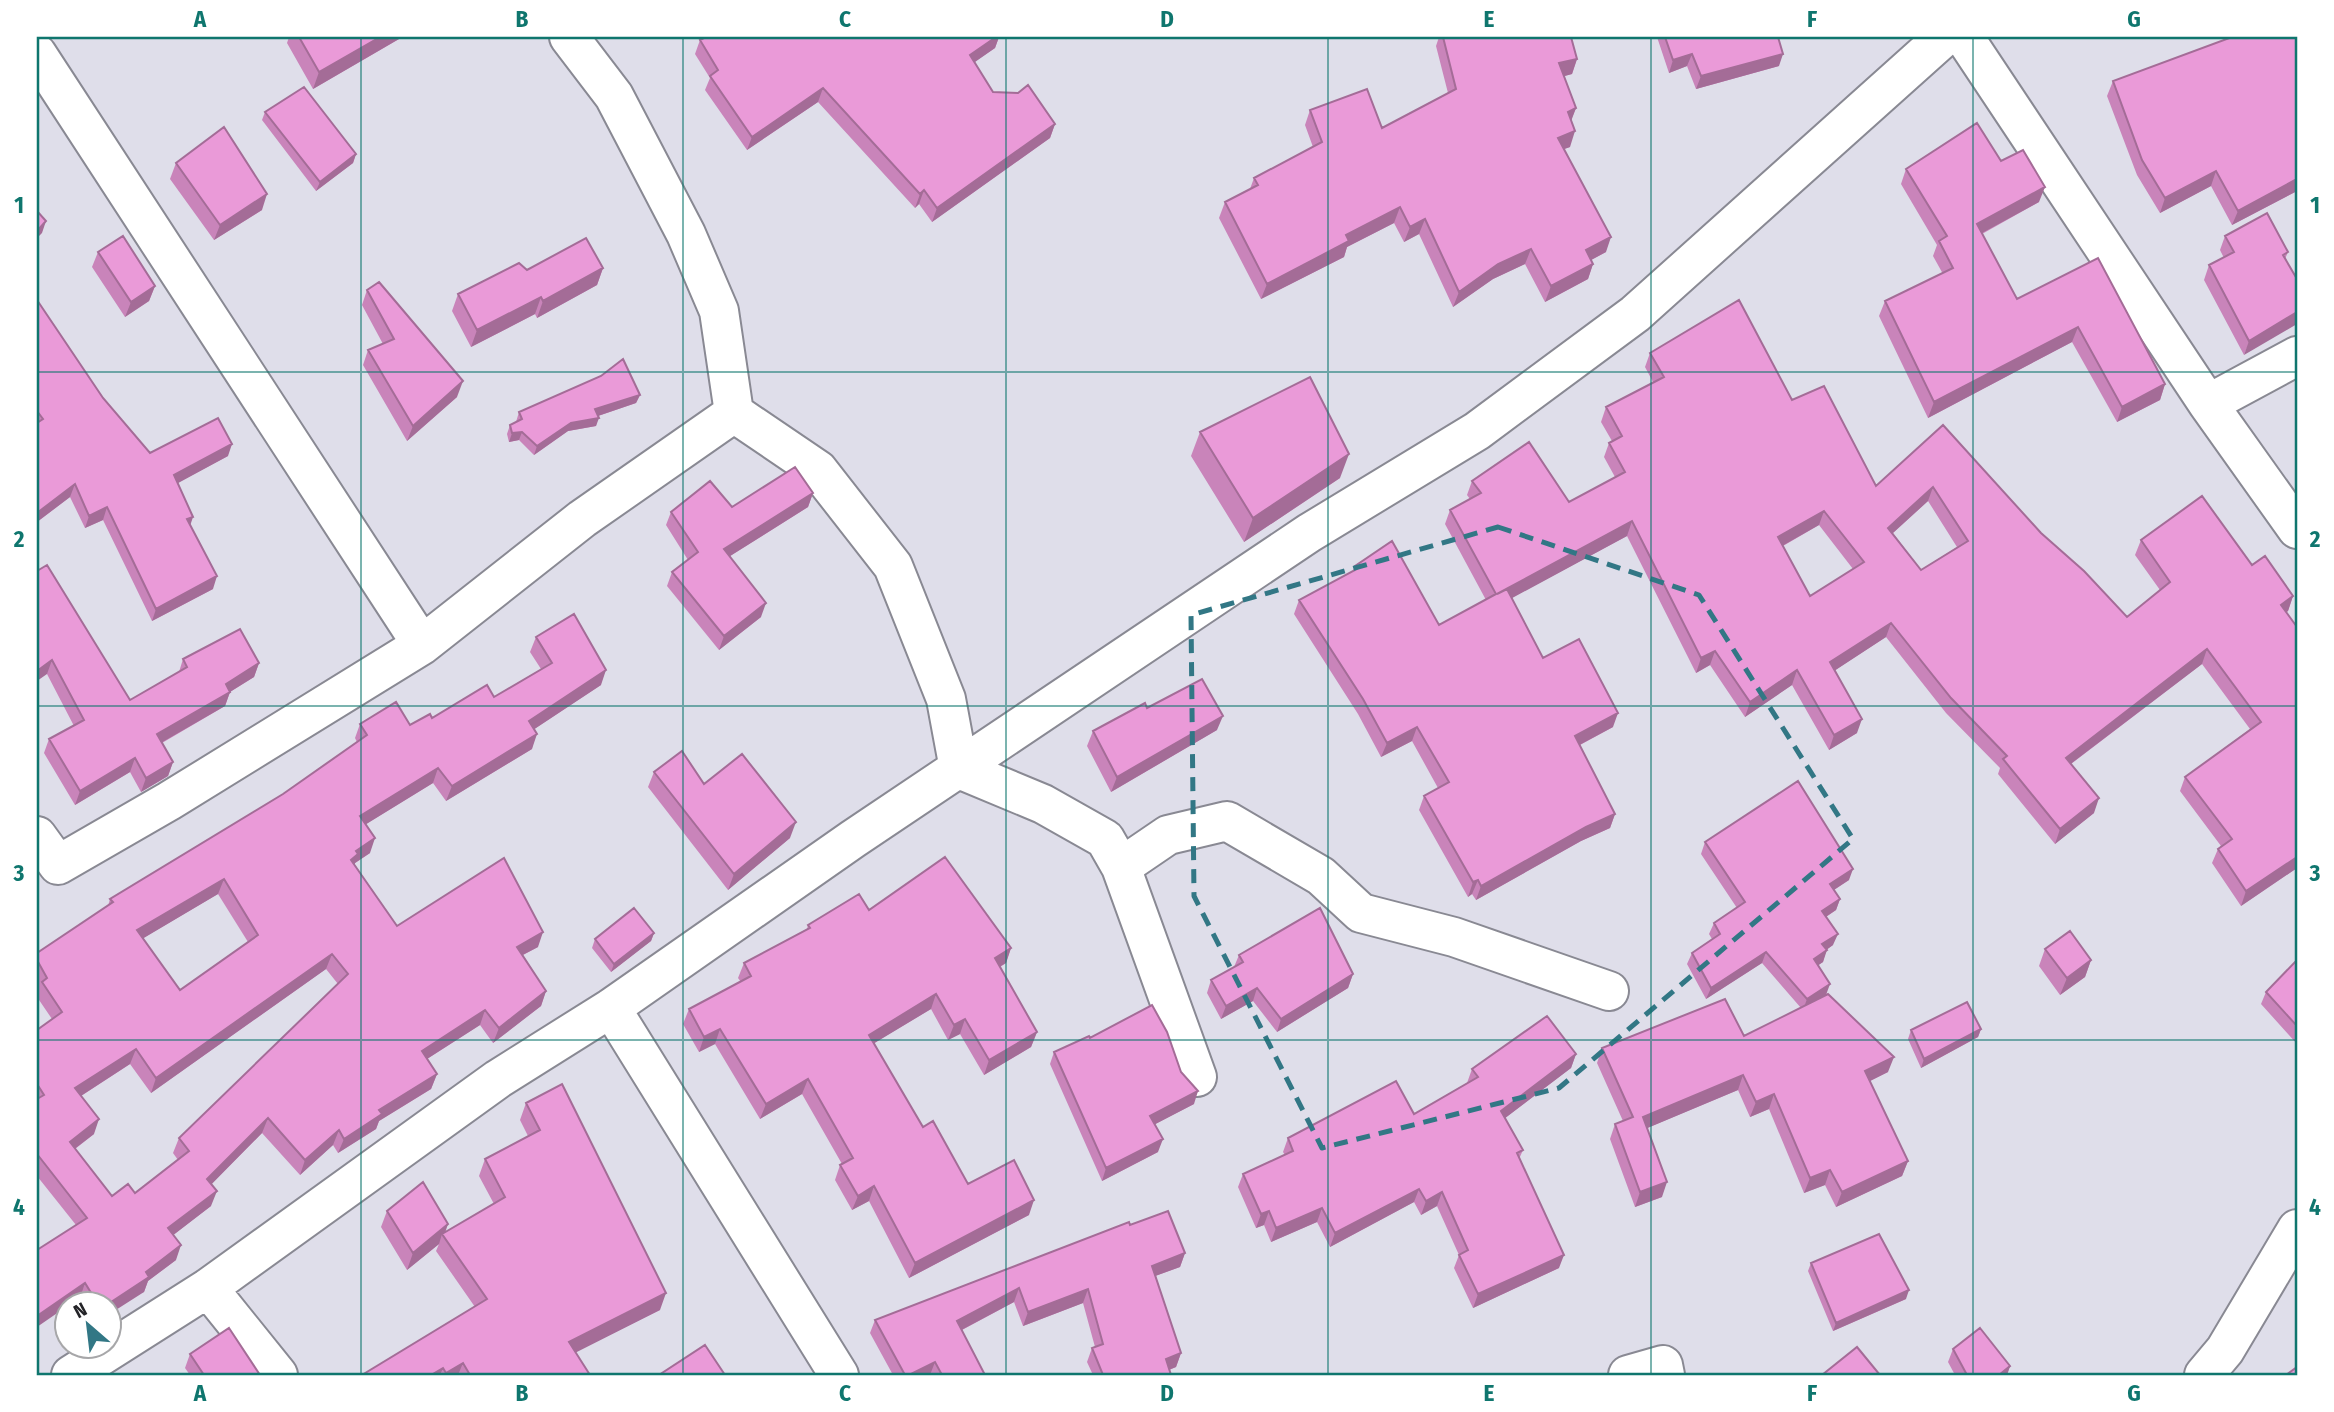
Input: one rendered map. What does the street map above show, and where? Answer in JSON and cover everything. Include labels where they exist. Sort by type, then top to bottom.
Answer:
[{"type":"street","points":[[569,37],[614,96],[686,234],[719,311],[734,413],[818,470],[893,566],[946,699],[959,769]]},
{"type":"street","points":[[71,1375],[208,1288],[498,1079],[611,1008],[853,839],[1309,533],[1488,423],[1635,314],[1944,37]]},
{"type":"street","points":[[1964,37],[2208,404],[2297,529]]},
{"type":"street","points":[[37,54],[422,645]]},
{"type":"street","points":[[2208,404],[2297,356]]},
{"type":"street","points":[[44,859],[169,801],[422,645],[582,519],[734,413]]},
{"type":"street","points":[[959,769],[1043,804],[1105,839],[1121,867],[1197,1077]]},
{"type":"street","points":[[1121,867],[1168,835],[1227,821],[1321,876],[1361,913],[1454,937],[1609,991]]},
{"type":"street","points":[[611,1008],[839,1375]]},
{"type":"street","points":[[2204,1375],[2225,1350],[2297,1229]]},
{"type":"street","points":[[208,1288],[278,1375]]},
{"type":"street","points":[[1628,1375],[1663,1365],[1665,1375]]},
{"type":"highlighted area","points":[[1498,527],[1699,595],[1853,839],[1559,1088],[1322,1148],[1194,896],[1191,615]]},
{"type":"building","points":[[299,37],[380,37],[319,72]]},
{"type":"building","points":[[706,37],[996,37],[970,55],[993,92],[1018,93],[1028,85],[1055,124],[937,208],[924,190],[920,194],[823,88],[752,137],[710,76],[718,70],[700,40]]},
{"type":"building","points":[[1443,37],[1571,37],[1577,59],[1559,63],[1576,108],[1568,112],[1575,131],[1558,138],[1611,237],[1586,250],[1593,264],[1551,286],[1531,249],[1498,264],[1459,292],[1425,219],[1410,227],[1400,207],[1346,235],[1349,241],[1267,284],[1225,202],[1258,185],[1254,178],[1322,142],[1310,110],[1367,89],[1382,128],[1456,89]]},
{"type":"building","points":[[1665,37],[1778,37],[1783,54],[1701,76],[1692,54],[1673,60]]},
{"type":"building","points":[[2232,37],[2297,37],[2297,179],[2238,211],[2216,171],[2165,198],[2142,160],[2113,81]]},
{"type":"building","points":[[304,87],[356,154],[320,182],[265,112]]},
{"type":"building","points":[[1977,123],[2001,161],[2023,150],[2045,187],[1977,224],[2017,299],[2098,258],[2165,384],[2122,407],[2078,327],[1934,402],[1885,301],[1953,268],[1939,241],[1947,236],[1906,169]]},
{"type":"building","points":[[224,127],[267,194],[220,225],[176,163]]},
{"type":"building","points":[[37,211],[46,221],[37,231]]},
{"type":"building","points":[[2267,213],[2288,252],[2283,255],[2297,279],[2297,312],[2249,341],[2209,265],[2234,252],[2225,236]]},
{"type":"building","points":[[123,236],[155,286],[131,302],[98,252]]},
{"type":"building","points":[[586,238],[603,268],[543,301],[541,297],[477,330],[458,294],[519,263],[527,270]]},
{"type":"building","points":[[379,282],[463,381],[413,426],[368,350],[394,339],[367,290]]},
{"type":"building","points":[[37,300],[103,398],[150,453],[218,418],[232,444],[174,475],[193,517],[187,519],[217,576],[156,609],[107,507],[89,516],[75,484],[37,513],[37,423],[43,419],[37,411]]},
{"type":"building","points":[[1739,300],[1792,400],[1824,386],[1876,486],[1943,425],[2041,533],[2084,571],[2127,617],[2170,582],[2141,540],[2202,496],[2252,565],[2265,556],[2293,596],[2281,605],[2297,627],[2297,857],[2246,891],[2218,849],[2232,839],[2185,777],[2261,722],[2207,649],[2066,758],[2099,798],[2060,829],[2003,759],[2007,756],[1951,698],[1891,623],[1830,662],[1862,719],[1834,735],[1797,670],[1750,702],[1715,651],[1701,658],[1632,521],[1497,594],[1507,589],[1543,658],[1579,639],[1618,713],[1575,736],[1615,814],[1586,827],[1481,886],[1478,880],[1473,882],[1424,796],[1449,782],[1417,727],[1387,743],[1363,699],[1299,600],[1357,569],[1355,566],[1392,541],[1439,625],[1496,594],[1450,510],[1481,493],[1472,481],[1529,442],[1569,502],[1625,472],[1609,443],[1622,436],[1606,407],[1664,377],[1650,353]],"holes":[[[1933,487],[1968,541],[1921,570],[1888,528]],[[1824,511],[1864,562],[1810,596],[1778,537]]]},
{"type":"building","points":[[623,359],[640,395],[595,409],[599,418],[571,423],[537,446],[522,432],[512,433],[510,425],[522,419],[519,412],[601,376]]},
{"type":"building","points":[[1310,377],[1349,454],[1253,518],[1200,432]]},
{"type":"building","points":[[795,467],[813,493],[724,549],[766,603],[724,636],[672,572],[698,552],[671,512],[710,481],[732,507]]},
{"type":"building","points":[[47,565],[130,700],[187,667],[183,659],[240,629],[259,663],[226,684],[230,692],[157,734],[173,762],[146,778],[135,758],[80,791],[49,739],[84,720],[52,660],[37,671],[37,571]]},
{"type":"building","points":[[574,614],[606,670],[529,721],[537,734],[452,786],[438,768],[360,816],[375,838],[356,851],[358,854],[351,860],[397,926],[504,858],[543,932],[517,947],[546,991],[499,1028],[485,1010],[422,1051],[437,1074],[379,1110],[382,1114],[344,1139],[339,1130],[305,1160],[268,1118],[207,1179],[217,1191],[168,1228],[181,1245],[146,1272],[149,1277],[122,1295],[122,1290],[89,1290],[85,1283],[75,1290],[52,1290],[52,1306],[37,1316],[37,1250],[87,1218],[37,1154],[37,1099],[44,1095],[37,1084],[37,1030],[62,1012],[42,982],[47,978],[37,960],[37,953],[113,902],[110,899],[283,794],[367,735],[360,724],[396,702],[410,725],[430,714],[432,718],[487,685],[494,697],[552,663],[536,637]],"holes":[[[224,879],[258,935],[180,990],[137,930]],[[332,954],[348,974],[179,1138],[189,1151],[135,1193],[128,1184],[112,1196],[70,1142],[99,1119],[75,1088],[136,1049],[156,1078]]]},
{"type":"building","points":[[1202,679],[1223,716],[1117,777],[1093,731],[1145,703],[1147,708]]},
{"type":"building","points":[[682,751],[704,784],[742,754],[796,822],[734,874],[654,772]]},
{"type":"building","points":[[1798,781],[1853,869],[1830,884],[1840,899],[1822,911],[1838,934],[1822,944],[1827,950],[1814,959],[1830,984],[1807,999],[1766,952],[1711,988],[1692,953],[1720,934],[1714,923],[1745,902],[1705,842]]},
{"type":"building","points":[[945,857],[1011,948],[995,958],[1037,1032],[989,1060],[965,1019],[954,1025],[936,994],[869,1035],[923,1127],[933,1121],[968,1184],[1014,1160],[1034,1200],[915,1263],[874,1186],[858,1196],[840,1165],[853,1158],[808,1079],[766,1104],[720,1029],[704,1037],[689,1009],[751,976],[744,963],[810,928],[808,925],[859,894],[869,910]]},
{"type":"building","points":[[634,908],[654,933],[614,964],[595,939]]},
{"type":"building","points":[[1320,908],[1353,974],[1281,1019],[1257,988],[1226,1006],[1211,980],[1243,962],[1239,955]]},
{"type":"building","points":[[2070,931],[2091,960],[2067,978],[2045,949]]},
{"type":"building","points":[[2297,960],[2297,1026],[2266,992]]},
{"type":"building","points":[[1828,994],[1894,1057],[1865,1071],[1908,1161],[1842,1192],[1830,1170],[1810,1178],[1774,1094],[1756,1102],[1743,1075],[1643,1117],[1667,1182],[1640,1192],[1615,1124],[1633,1117],[1602,1048],[1725,999],[1744,1036]]},
{"type":"building","points":[[1967,1002],[1981,1029],[1924,1059],[1911,1030]]},
{"type":"building","points":[[1152,1005],[1167,1032],[1181,1072],[1198,1091],[1150,1116],[1163,1139],[1106,1168],[1054,1052],[1089,1036],[1090,1038]]},
{"type":"building","points":[[1547,1016],[1576,1054],[1501,1111],[1523,1150],[1517,1153],[1564,1255],[1478,1294],[1459,1255],[1468,1250],[1442,1192],[1426,1201],[1419,1189],[1335,1233],[1322,1208],[1276,1228],[1269,1211],[1261,1214],[1243,1174],[1293,1151],[1288,1138],[1396,1081],[1414,1114],[1478,1077],[1472,1069]]},
{"type":"building","points":[[562,1084],[666,1293],[569,1342],[590,1375],[470,1375],[463,1363],[446,1373],[443,1368],[431,1375],[362,1375],[487,1299],[442,1234],[505,1197],[485,1159],[540,1130],[526,1103]]},
{"type":"building","points":[[423,1182],[448,1224],[413,1253],[387,1211]]},
{"type":"building","points":[[1168,1211],[1185,1253],[1152,1266],[1181,1353],[1166,1359],[1171,1375],[1103,1375],[1092,1348],[1103,1344],[1088,1289],[1028,1312],[1019,1288],[957,1321],[985,1375],[942,1375],[935,1362],[905,1375],[875,1320],[1129,1222],[1130,1225]]},
{"type":"building","points":[[1879,1234],[1909,1290],[1836,1323],[1811,1263]]},
{"type":"building","points":[[229,1328],[260,1375],[204,1375],[190,1354]]},
{"type":"building","points":[[1980,1328],[2010,1366],[1999,1375],[1967,1375],[1953,1349]]},
{"type":"building","points":[[705,1345],[725,1375],[659,1375]]},
{"type":"building","points":[[1857,1347],[1880,1375],[1822,1375]]},
{"type":"building","points":[[2297,1367],[2297,1375],[2286,1375]]}]
